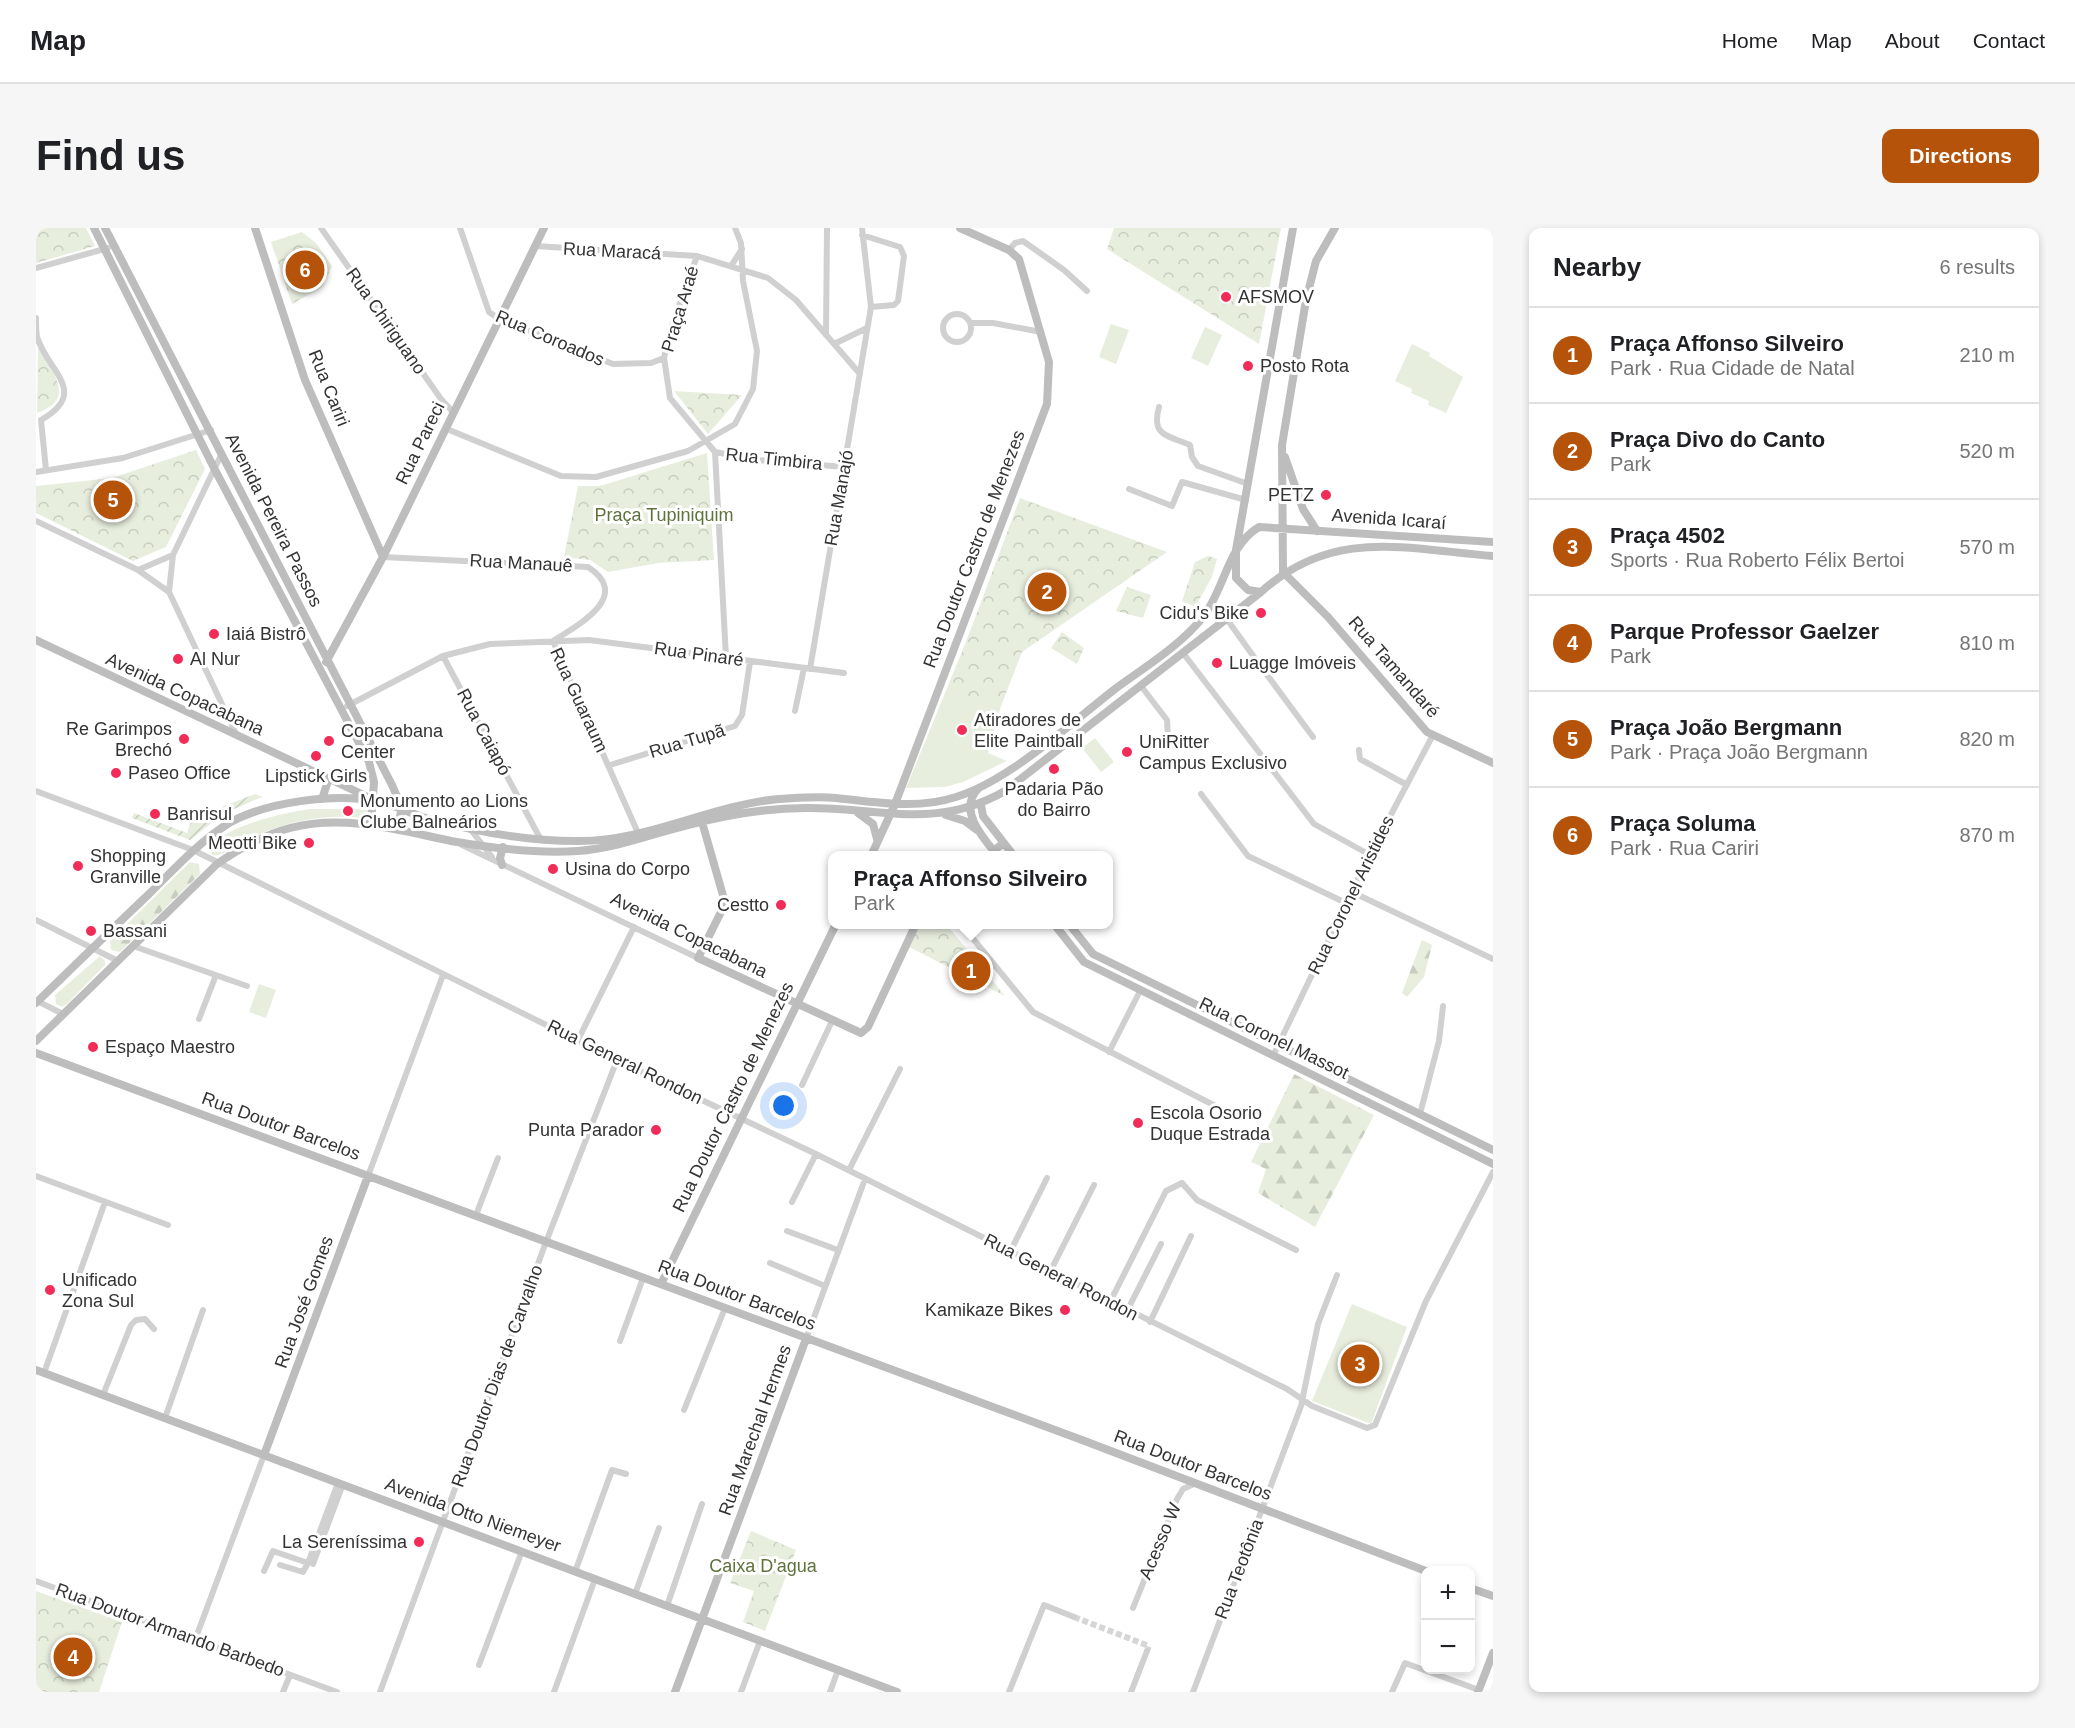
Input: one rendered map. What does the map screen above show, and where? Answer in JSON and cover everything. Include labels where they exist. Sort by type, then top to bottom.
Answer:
[{"type":"street","name":"Avenida Pereira Passos","points":[[94,228],[110,247],[211,430],[327,660],[345,707]]},
{"type":"street","name":"Avenida Pereira Passos","points":[[105,228],[110,247],[214,468],[321,670],[345,707],[373,761],[402,808]]},
{"type":"street","name":"Rua Cariri","points":[[255,228],[305,380],[383,557]]},
{"type":"street","name":"Rua Chiriguano","points":[[321,228],[441,399],[453,412]]},
{"type":"street","name":"Rua Coroados","points":[[460,228],[489,312],[499,319],[613,364],[651,363],[664,358]]},
{"type":"street","name":"Rua Pareci","points":[[321,670],[383,557],[544,228]]},
{"type":"street","points":[[447,429],[561,476],[596,477],[688,451],[707,443],[735,424],[753,389],[757,351],[743,281],[742,249],[735,228]]},
{"type":"street","points":[[826,335],[827,228]]},
{"type":"street","points":[[960,228],[1009,250],[1015,243],[1023,241],[1064,270],[1087,291]]},
{"type":"street","points":[[63,1014],[37,1001],[193,850],[231,822],[275,805],[322,799],[373,800],[426,818],[468,828],[541,840],[582,841],[638,833],[755,801],[804,797],[921,805],[959,796],[981,786],[1045,743],[1198,624],[1219,592],[1236,550],[1293,228]]},
{"type":"street","points":[[36,1041],[217,864],[246,844],[291,828],[345,822],[482,845],[578,851],[640,840],[702,822],[775,810],[805,808],[891,814],[940,814],[981,805],[1005,791],[1262,592],[1283,572],[1282,445],[1306,300],[1316,261],[1335,228]]},
{"type":"street","points":[[862,232],[900,247],[904,256],[898,301],[894,305],[871,307]]},
{"type":"street","name":"Rua Manajó","points":[[795,711],[807,668],[845,466],[871,307],[862,232]]},
{"type":"street","name":"Rua Maracá","points":[[535,246],[697,255],[768,278],[796,300],[860,374]]},
{"type":"street","points":[[36,268],[110,247]]},
{"type":"street","points":[[731,266],[742,249]]},
{"type":"street","name":"Rua Doutor Castro de Menezes","points":[[873,851],[895,804],[1047,404],[1049,362],[1042,332],[1019,258],[1009,250]]},
{"type":"street","name":"Praça Araé","points":[[697,255],[670,331],[664,358],[670,398],[707,443]]},
{"type":"street","points":[[971,323],[971,332],[966,340],[952,341],[945,335],[944,322],[951,315],[960,314],[971,323],[993,323],[1042,332]]},
{"type":"street","points":[[36,318],[37,339],[66,390],[63,403],[56,411],[39,418],[46,470]]},
{"type":"street","points":[[834,344],[867,328]]},
{"type":"street","points":[[1159,407],[1156,427],[1190,445],[1192,457],[1198,466],[1248,484]]},
{"type":"street","points":[[36,472],[123,458],[211,430]]},
{"type":"street","name":"Rua Timbira","points":[[707,443],[715,452],[757,460],[845,466]]},
{"type":"street","points":[[1282,445],[1303,509],[1317,531]]},
{"type":"street","points":[[715,452],[726,658]]},
{"type":"street","points":[[169,592],[173,555],[222,453]]},
{"type":"street","points":[[1129,489],[1172,506],[1182,482],[1246,500]]},
{"type":"street","points":[[36,521],[138,570],[169,592],[237,736]]},
{"type":"street","points":[[1262,592],[1248,590],[1236,578],[1236,550],[1249,533],[1258,527],[1283,528]]},
{"type":"street","name":"Avenida Icaraí","points":[[1283,528],[1493,542]]},
{"type":"street","name":"Avenida Icaraí","points":[[1283,572],[1309,559],[1356,547],[1493,556]]},
{"type":"street","points":[[138,570],[173,555]]},
{"type":"street","points":[[262,560],[273,555]]},
{"type":"street","name":"Rua Manauê","points":[[383,557],[588,567],[598,573],[603,582],[605,593],[601,606],[553,641]]},
{"type":"street","name":"Rua Tamandaré","points":[[1283,572],[1328,616],[1427,732],[1493,763]]},
{"type":"street","points":[[1226,618],[1254,657]]},
{"type":"street","name":"Avenida Copacabana","points":[[36,640],[373,800]]},
{"type":"street","name":"Rua Pinaré","points":[[553,641],[589,640],[844,673]]},
{"type":"street","name":"Rua Guaraum","points":[[345,707],[443,656],[490,644],[553,641],[610,765],[638,833]]},
{"type":"street","points":[[1183,653],[1314,824],[1370,855]]},
{"type":"street","name":"Rua Caiapó","points":[[443,656],[541,840]]},
{"type":"street","name":"Rua Tupã","points":[[610,765],[735,726],[742,715],[750,662]]},
{"type":"street","points":[[1259,664],[1313,737]]},
{"type":"street","points":[[1141,686],[1167,720],[1168,736],[1175,746]]},
{"type":"street","name":"Rua Coronel Aristides","points":[[1273,1056],[1346,903],[1433,735]]},
{"type":"street","points":[[1359,750],[1360,759],[1407,785]]},
{"type":"street","name":"Avenida Pereira Passos","points":[[371,825],[373,761]]},
{"type":"street","points":[[321,776],[327,784],[322,799]]},
{"type":"street","points":[[981,786],[972,797],[971,808],[978,830],[991,851]]},
{"type":"street","name":"Rua General Rondon","points":[[36,791],[193,850],[217,864],[617,1060],[849,1170],[1312,1406],[1367,1428],[1374,1427],[1426,1301],[1493,1172]]},
{"type":"street","points":[[900,791],[906,800],[921,805]]},
{"type":"street","points":[[1201,794],[1248,856],[1346,903]]},
{"type":"street","points":[[981,805],[983,816],[1010,851]]},
{"type":"street","points":[[397,829],[402,808]]},
{"type":"street","points":[[702,822],[716,811]]},
{"type":"street","points":[[851,811],[863,815],[873,824],[878,836],[877,843]]},
{"type":"street","points":[[940,814],[964,821],[978,830]]},
{"type":"street","points":[[698,958],[723,908],[724,899],[702,822]]},
{"type":"street","name":"Avenida Copacabana","points":[[468,828],[502,865]]},
{"type":"street","name":"Avenida Copacabana","points":[[453,841],[797,1005],[861,1033],[868,1027],[914,929]]},
{"type":"street","points":[[996,851],[1003,843]]},
{"type":"street","points":[[502,865],[500,852],[503,847]]},
{"type":"street","points":[[1352,892],[1493,959]]},
{"type":"street","points":[[36,920],[118,961]]},
{"type":"street","points":[[578,1040],[634,927]]},
{"type":"street","name":"Rua Doutor Castro de Menezes","points":[[661,1284],[834,929]]},
{"type":"street","points":[[965,929],[1033,1012],[1227,1112]]},
{"type":"street","name":"Rua Coronel Massot","points":[[1058,929],[1084,962],[1493,1164]]},
{"type":"street","name":"Rua Coronel Massot","points":[[1073,929],[1093,954],[1493,1150]]},
{"type":"street","points":[[133,946],[247,986]]},
{"type":"street","points":[[198,1019],[216,975]]},
{"type":"street","name":"Rua José Gomes","points":[[195,1640],[443,975]]},
{"type":"street","points":[[1109,1052],[1140,991]]},
{"type":"street","points":[[1420,1114],[1439,1041],[1443,1006]]},
{"type":"street","points":[[802,1084],[832,1021]]},
{"type":"street","name":"Rua Doutor Barcelos","points":[[36,1053],[1197,1483],[1421,1570]]},
{"type":"street","name":"Rua Doutor Dias de Carvalho","points":[[380,1692],[546,1242],[617,1060]]},
{"type":"street","points":[[849,1170],[900,1069]]},
{"type":"street","points":[[792,1202],[816,1154]]},
{"type":"street","points":[[476,1215],[498,1158]]},
{"type":"street","points":[[36,1176],[168,1225]]},
{"type":"street","points":[[1010,1252],[1047,1178]]},
{"type":"street","name":"Rua Marechal Hermes","points":[[675,1692],[865,1179]]},
{"type":"street","points":[[1110,1302],[1166,1191],[1182,1183],[1197,1200],[1296,1250]]},
{"type":"street","points":[[1050,1272],[1094,1185]]},
{"type":"street","points":[[40,1372],[105,1202]]},
{"type":"street","points":[[787,1231],[838,1250]]},
{"type":"street","points":[[1150,1322],[1191,1236]]},
{"type":"street","points":[[1127,1311],[1161,1244]]},
{"type":"street","points":[[770,1263],[825,1286]]},
{"type":"street","name":"Rua Teotônia","points":[[1193,1692],[1302,1399],[1318,1324],[1337,1275]]},
{"type":"street","points":[[620,1341],[643,1278]]},
{"type":"street","points":[[684,1410],[725,1308]]},
{"type":"street","points":[[165,1418],[203,1310]]},
{"type":"street","points":[[103,1395],[131,1324],[145,1319],[154,1329]]},
{"type":"street","name":"Avenida Otto Niemeyer","points":[[40,1372],[897,1692]]},
{"type":"street","points":[[575,1572],[612,1470],[626,1474]]},
{"type":"street","name":"Acesso W","points":[[1133,1608],[1177,1499],[1183,1489],[1197,1483]]},
{"type":"street","points":[[280,1565],[303,1572],[311,1564],[340,1484]]},
{"type":"street","points":[[667,1606],[702,1504]]},
{"type":"street","points":[[636,1594],[659,1528]]},
{"type":"street","points":[[264,1571],[273,1551],[311,1564]]},
{"type":"street","points":[[479,1665],[522,1551]]},
{"type":"street","points":[[554,1692],[595,1579]]},
{"type":"street","name":"Rua Doutor Armando Barbedo","points":[[36,1581],[334,1692]]},
{"type":"street","points":[[1475,1590],[1493,1596]]},
{"type":"street","points":[[1009,1692],[1044,1605],[1074,1617]]},
{"type":"street","points":[[741,1692],[760,1641]]},
{"type":"street","points":[[1131,1692],[1147,1651]]},
{"type":"street","points":[[1392,1692],[1405,1663],[1479,1691],[1493,1653]]},
{"type":"street","points":[[830,1692],[838,1670]]},
{"type":"street","points":[[283,1692],[290,1675]]},
{"type":"green space","points":[[36,228],[86,228],[95,246],[36,263]]},
{"type":"green space","name":"AFSMOV","points":[[1114,228],[1281,228],[1259,344],[1107,249]]},
{"type":"green space","points":[[302,232],[316,243],[332,266],[322,287],[292,304],[271,242]]},
{"type":"green space","points":[[1111,324],[1129,330],[1116,364],[1099,357]]},
{"type":"green space","points":[[1205,327],[1222,335],[1208,366],[1191,358]]},
{"type":"green space","points":[[1412,344],[1430,353],[1429,356],[1463,377],[1446,413],[1428,405],[1429,401],[1411,393],[1412,389],[1395,381]]},
{"type":"green space","points":[[38,346],[55,375],[59,393],[49,407],[37,413]]},
{"type":"green space","points":[[674,391],[742,395],[708,434]]},
{"type":"green space","points":[[196,450],[205,469],[166,547],[133,561],[36,513],[36,486],[112,478]]},
{"type":"green space","name":"Praça Tupiniquim","points":[[707,453],[714,560],[658,563],[608,572],[590,560],[564,557],[578,486],[600,486]]},
{"type":"green space","points":[[1020,498],[1167,552],[1022,652],[1001,706],[948,690]]},
{"type":"green space","points":[[1208,556],[1217,559],[1212,577],[1195,607],[1182,601],[1195,562]]},
{"type":"green space","points":[[1127,587],[1151,595],[1143,618],[1116,611]]},
{"type":"green space","name":"Atiradores de Elite Paintball","points":[[970,632],[1021,652],[1001,706],[988,753],[1007,761],[963,782],[945,787],[906,788]]},
{"type":"green space","points":[[1062,632],[1084,648],[1077,664],[1051,648]]},
{"type":"green space","points":[[1095,738],[1114,762],[1101,772],[1082,748]]},
{"type":"green space","points":[[255,794],[262,797],[223,814],[190,840],[132,818],[134,813],[187,833],[193,816],[206,821],[224,806]]},
{"type":"green space","points":[[310,809],[368,809],[368,819],[326,817],[284,825],[221,854],[212,855],[210,850],[226,834],[270,817]]},
{"type":"green space","points":[[190,862],[199,864],[200,874],[120,952],[111,950],[110,941]]},
{"type":"green space","points":[[917,929],[950,929],[1005,996],[909,947]]},
{"type":"green space","points":[[1422,940],[1432,945],[1424,977],[1407,997],[1402,993]]},
{"type":"green space","points":[[100,956],[105,961],[105,965],[67,1004],[62,1007],[56,1004],[55,995]]},
{"type":"green space","points":[[259,984],[276,990],[266,1018],[249,1012]]},
{"type":"green space","points":[[1294,1074],[1374,1115],[1315,1227],[1258,1193],[1266,1169],[1251,1162]]},
{"type":"green space","points":[[1352,1304],[1407,1327],[1371,1424],[1312,1401]]},
{"type":"green space","name":"Caixa D'agua","points":[[751,1531],[796,1550],[765,1631],[743,1622],[754,1591],[730,1583]]},
{"type":"green space","points":[[36,1591],[122,1622],[99,1692],[36,1692]]},
{"type":"tunnel","points":[[1074,1617],[1149,1646],[1147,1651]]},
{"type":"place","name":"Praça Soluma","points":[[305,270]]},
{"type":"place","name":"AFSMOV","points":[[1226,297]]},
{"type":"place","name":"Posto Rota","points":[[1248,366]]},
{"type":"place","name":"PETZ","points":[[1326,495]]},
{"type":"place","name":"Praça João Bergmann","points":[[113,500]]},
{"type":"place","name":"Praça Divo do Canto","points":[[1047,592]]},
{"type":"place","name":"Cidu's Bike","points":[[1261,613]]},
{"type":"place","name":"Iaiá Bistrô","points":[[214,634]]},
{"type":"place","name":"Al Nur","points":[[178,659]]},
{"type":"place","name":"Luagge Imóveis","points":[[1217,663]]},
{"type":"place","name":"Atiradores de Elite Paintball","points":[[962,730]]},
{"type":"place","name":"Re Garimpos Brechó","points":[[184,739]]},
{"type":"place","name":"Copacabana Center","points":[[329,741]]},
{"type":"place","name":"UniRitter Campus Exclusivo","points":[[1127,752]]},
{"type":"place","name":"Lipstick Girls","points":[[316,756]]},
{"type":"place","name":"Padaria Pão do Bairro","points":[[1054,769]]},
{"type":"place","name":"Paseo Office","points":[[116,773]]},
{"type":"place","name":"Monumento ao Lions Clube Balneários","points":[[348,811]]},
{"type":"place","name":"Banrisul","points":[[155,814]]},
{"type":"place","name":"Meotti Bike","points":[[309,843]]},
{"type":"place","name":"Shopping Granville","points":[[78,866]]},
{"type":"place","name":"Usina do Corpo","points":[[553,869]]},
{"type":"place","name":"Cestto","points":[[781,905]]},
{"type":"place","name":"Bassani","points":[[91,931]]},
{"type":"place","name":"Praça Affonso Silveiro","points":[[971,971]]},
{"type":"place","name":"Espaço Maestro","points":[[93,1047]]},
{"type":"place","name":"Escola Osorio Duque Estrada","points":[[1138,1123]]},
{"type":"place","name":"Punta Parador","points":[[656,1130]]},
{"type":"place","name":"Unificado Zona Sul","points":[[50,1290]]},
{"type":"place","name":"Kamikaze Bikes","points":[[1065,1310]]},
{"type":"place","name":"Praça 4502","points":[[1360,1364]]},
{"type":"place","name":"La Sereníssima","points":[[419,1542]]},
{"type":"place","name":"Parque Professor Gaelzer","points":[[73,1657]]}]
